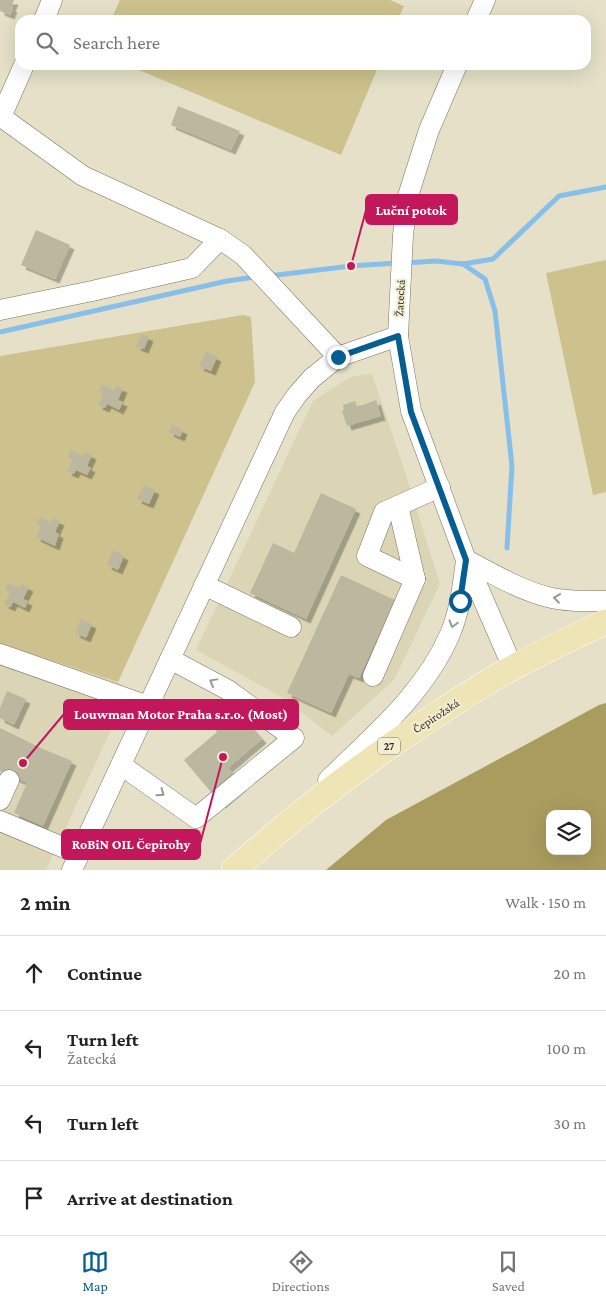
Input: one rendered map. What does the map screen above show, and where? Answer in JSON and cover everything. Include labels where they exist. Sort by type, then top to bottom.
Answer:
[{"type":"main road","name":"Čepirožská","points":[[234,870],[273,835],[329,790],[392,744],[513,668],[565,640],[606,622]]},
{"type":"street","points":[[46,15],[52,0]]},
{"type":"street","points":[[478,15],[484,0]]},
{"type":"street","points":[[22,70],[0,116],[83,176],[220,239],[244,255],[338,357]]},
{"type":"street","name":"Žatecká","points":[[454,70],[429,130],[408,196],[402,252],[398,336],[411,412],[466,560],[513,668]]},
{"type":"street","points":[[0,310],[192,268],[220,239]]},
{"type":"street","points":[[0,821],[76,862],[285,412],[312,378],[338,357],[398,336]]},
{"type":"street","points":[[415,579],[367,556],[384,512],[440,488]]},
{"type":"street","points":[[373,676],[415,579],[398,506]]},
{"type":"street","points":[[273,835],[396,713],[426,676],[437,660],[450,633],[460,601],[466,560],[520,587],[548,597],[578,601],[606,601]]},
{"type":"street","points":[[204,585],[291,627]]},
{"type":"street","points":[[0,654],[148,706]]},
{"type":"street","points":[[121,765],[196,818],[294,738],[228,690],[170,659]]},
{"type":"street","points":[[0,800],[9,780]]},
{"type":"shaded area","points":[[120,0],[390,0],[404,6],[400,15],[113,15]]},
{"type":"shaded area","points":[[139,70],[377,70],[341,155]]},
{"type":"shaded area","points":[[606,260],[606,492],[593,495],[546,273]]},
{"type":"shaded area","points":[[243,315],[251,317],[255,382],[118,682],[0,644],[0,356]]},
{"type":"shaded area","points":[[372,374],[440,584],[394,680],[332,736],[280,696],[196,650],[313,401],[350,377]]},
{"type":"shaded area","points":[[0,644],[118,682],[129,691],[46,870],[0,870]]},
{"type":"shaded area","points":[[606,703],[606,870],[326,870],[386,820],[599,705]]},
{"type":"building","points":[[0,0],[14,0],[10,15],[0,11]]},
{"type":"building","points":[[178,106],[240,131],[231,150],[171,125]]},
{"type":"building","points":[[36,230],[70,245],[55,279],[21,265]]},
{"type":"building","points":[[142,334],[149,337],[144,349],[136,346]]},
{"type":"building","points":[[206,352],[217,357],[211,371],[199,366]]},
{"type":"building","points":[[102,384],[114,390],[116,386],[123,388],[118,400],[123,402],[119,410],[107,404],[105,408],[98,405],[103,393],[99,392]]},
{"type":"building","points":[[376,400],[381,416],[347,426],[342,411],[344,410],[343,405],[355,401],[357,407]]},
{"type":"building","points":[[172,425],[183,430],[180,437],[169,432]]},
{"type":"building","points":[[71,450],[83,456],[85,452],[92,455],[87,466],[91,468],[87,475],[76,470],[74,474],[67,471],[72,460],[68,457]]},
{"type":"building","points":[[144,485],[155,490],[149,504],[137,499]]},
{"type":"building","points":[[321,493],[356,509],[306,619],[250,593],[273,543],[294,553]]},
{"type":"building","points":[[40,517],[51,522],[53,518],[60,521],[55,532],[59,534],[55,546],[36,537],[41,526],[36,523]]},
{"type":"building","points":[[113,550],[124,556],[118,570],[107,565]]},
{"type":"building","points":[[341,575],[395,600],[359,678],[349,674],[331,713],[287,693]]},
{"type":"building","points":[[8,583],[20,588],[22,584],[29,587],[23,599],[28,601],[25,608],[13,602],[11,607],[4,604],[10,592],[5,590]]},
{"type":"building","points":[[81,619],[92,624],[86,638],[75,633]]},
{"type":"building","points":[[7,691],[26,699],[14,725],[0,718],[0,708]]},
{"type":"building","points":[[227,698],[262,739],[228,768],[242,786],[221,804],[184,760],[217,732],[205,717]]},
{"type":"building","points":[[0,728],[72,761],[43,826],[14,813],[27,783],[0,771]]},
{"type":"waterway","points":[[405,263],[436,261],[463,264],[493,259],[559,196],[606,187]]},
{"type":"waterway","points":[[269,276],[351,266],[397,263]]},
{"type":"waterway","points":[[463,264],[485,279],[495,311],[512,466],[507,548]]},
{"type":"waterway","points":[[0,332],[227,281],[255,277]]},
{"type":"place","name":"Luční potok","points":[[351,266]]},
{"type":"place","name":"RoBiN OIL Čepirohy","points":[[223,757]]},
{"type":"place","name":"Louwman Motor Praha s.r.o. (Most)","points":[[23,763]]},
{"type":"route","points":[[338,357],[398,336],[411,412],[466,560],[460,601]]}]
